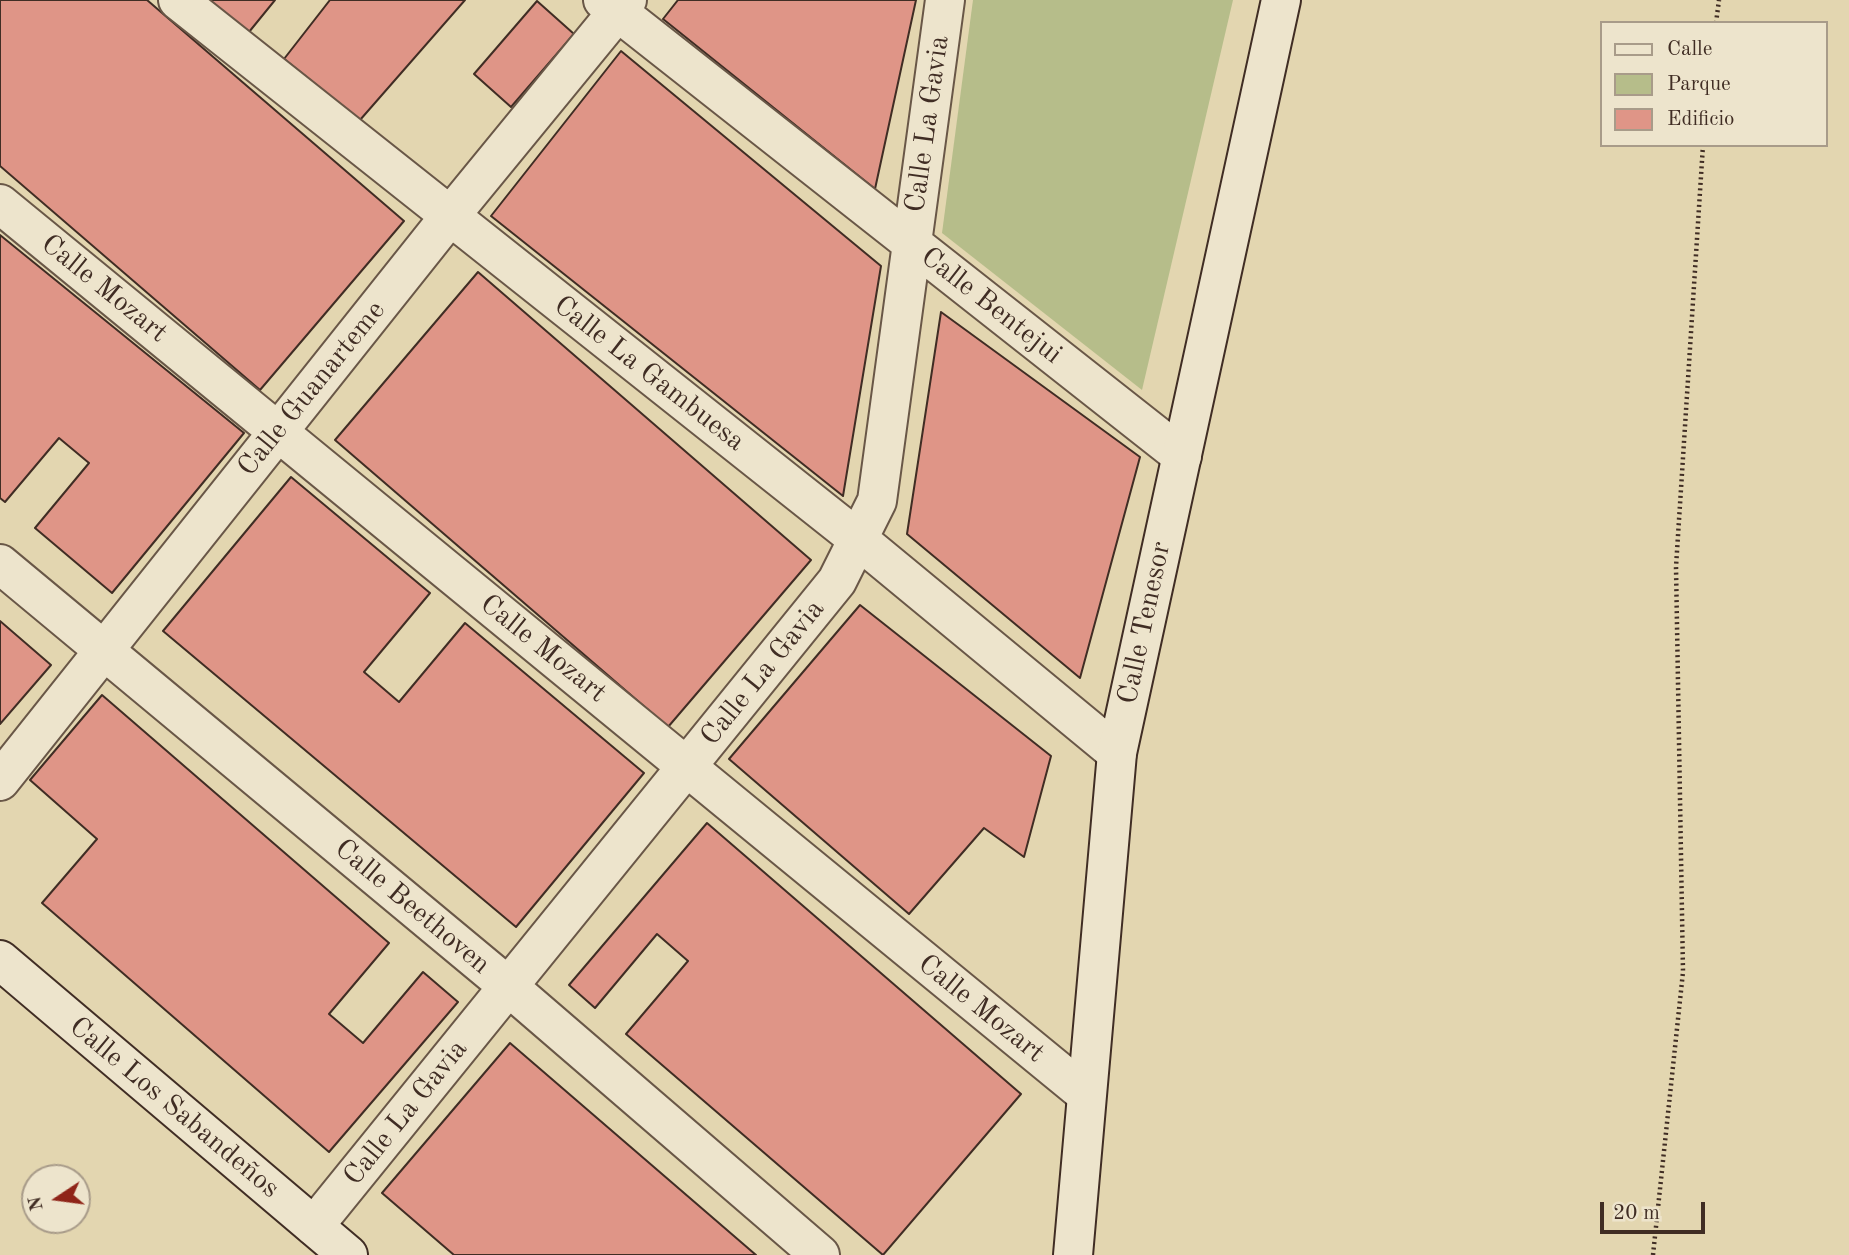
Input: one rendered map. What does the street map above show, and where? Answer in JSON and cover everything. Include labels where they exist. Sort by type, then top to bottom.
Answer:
[{"type":"street","name":"Calle La Gambuesa","points":[[178,0],[859,540],[1116,753]]},
{"type":"street","name":"Calle La Gavia","points":[[314,1226],[837,581],[859,540],[877,501],[945,0]]},
{"type":"street","name":"Calle Tenesor","points":[[1073,1255],[1116,753],[1281,0]]},
{"type":"street","name":"Calle Guanarteme","points":[[0,781],[616,4]]},
{"type":"street","name":"Calle Bentejui","points":[[616,4],[911,243],[1182,456]]},
{"type":"street","name":"Calle Mozart","points":[[0,204],[1086,1094]]},
{"type":"street","name":"Calle Beethoven","points":[[0,564],[509,988],[820,1255]]},
{"type":"street","name":"Calle Los Sabandeños","points":[[0,960],[348,1255]]},
{"type":"path","points":[[1716,21],[1719,0]]},
{"type":"path","points":[[1653,1255],[1682,972],[1676,567],[1703,147]]},
{"type":"green space","points":[[973,0],[1233,0],[1142,390],[942,233]]},
{"type":"building","points":[[0,0],[147,0],[404,221],[260,390],[0,166]]},
{"type":"building","points":[[209,0],[275,0],[249,32]]},
{"type":"building","points":[[330,0],[465,0],[360,120],[284,59]]},
{"type":"building","points":[[678,0],[916,0],[875,189],[663,19]]},
{"type":"building","points":[[537,1],[574,34],[511,107],[474,74]]},
{"type":"building","points":[[621,51],[881,266],[843,496],[491,216]]},
{"type":"building","points":[[0,235],[244,433],[112,593],[35,528],[89,463],[59,438],[5,502],[0,498]]},
{"type":"building","points":[[478,272],[811,560],[668,727],[335,440]]},
{"type":"building","points":[[941,312],[1140,457],[1080,678],[907,534]]},
{"type":"building","points":[[291,477],[430,593],[364,672],[399,702],[465,623],[644,773],[516,927],[163,631]]},
{"type":"building","points":[[860,605],[1051,756],[1024,857],[984,828],[909,914],[729,759]]},
{"type":"building","points":[[0,621],[51,665],[0,724]]},
{"type":"building","points":[[102,695],[389,943],[329,1014],[363,1043],[423,972],[458,1002],[329,1152],[42,903],[97,839],[30,780]]},
{"type":"building","points":[[707,823],[1021,1094],[883,1255],[626,1034],[688,961],[657,934],[595,1008],[569,985]]},
{"type":"building","points":[[510,1043],[756,1255],[454,1255],[382,1193]]}]
